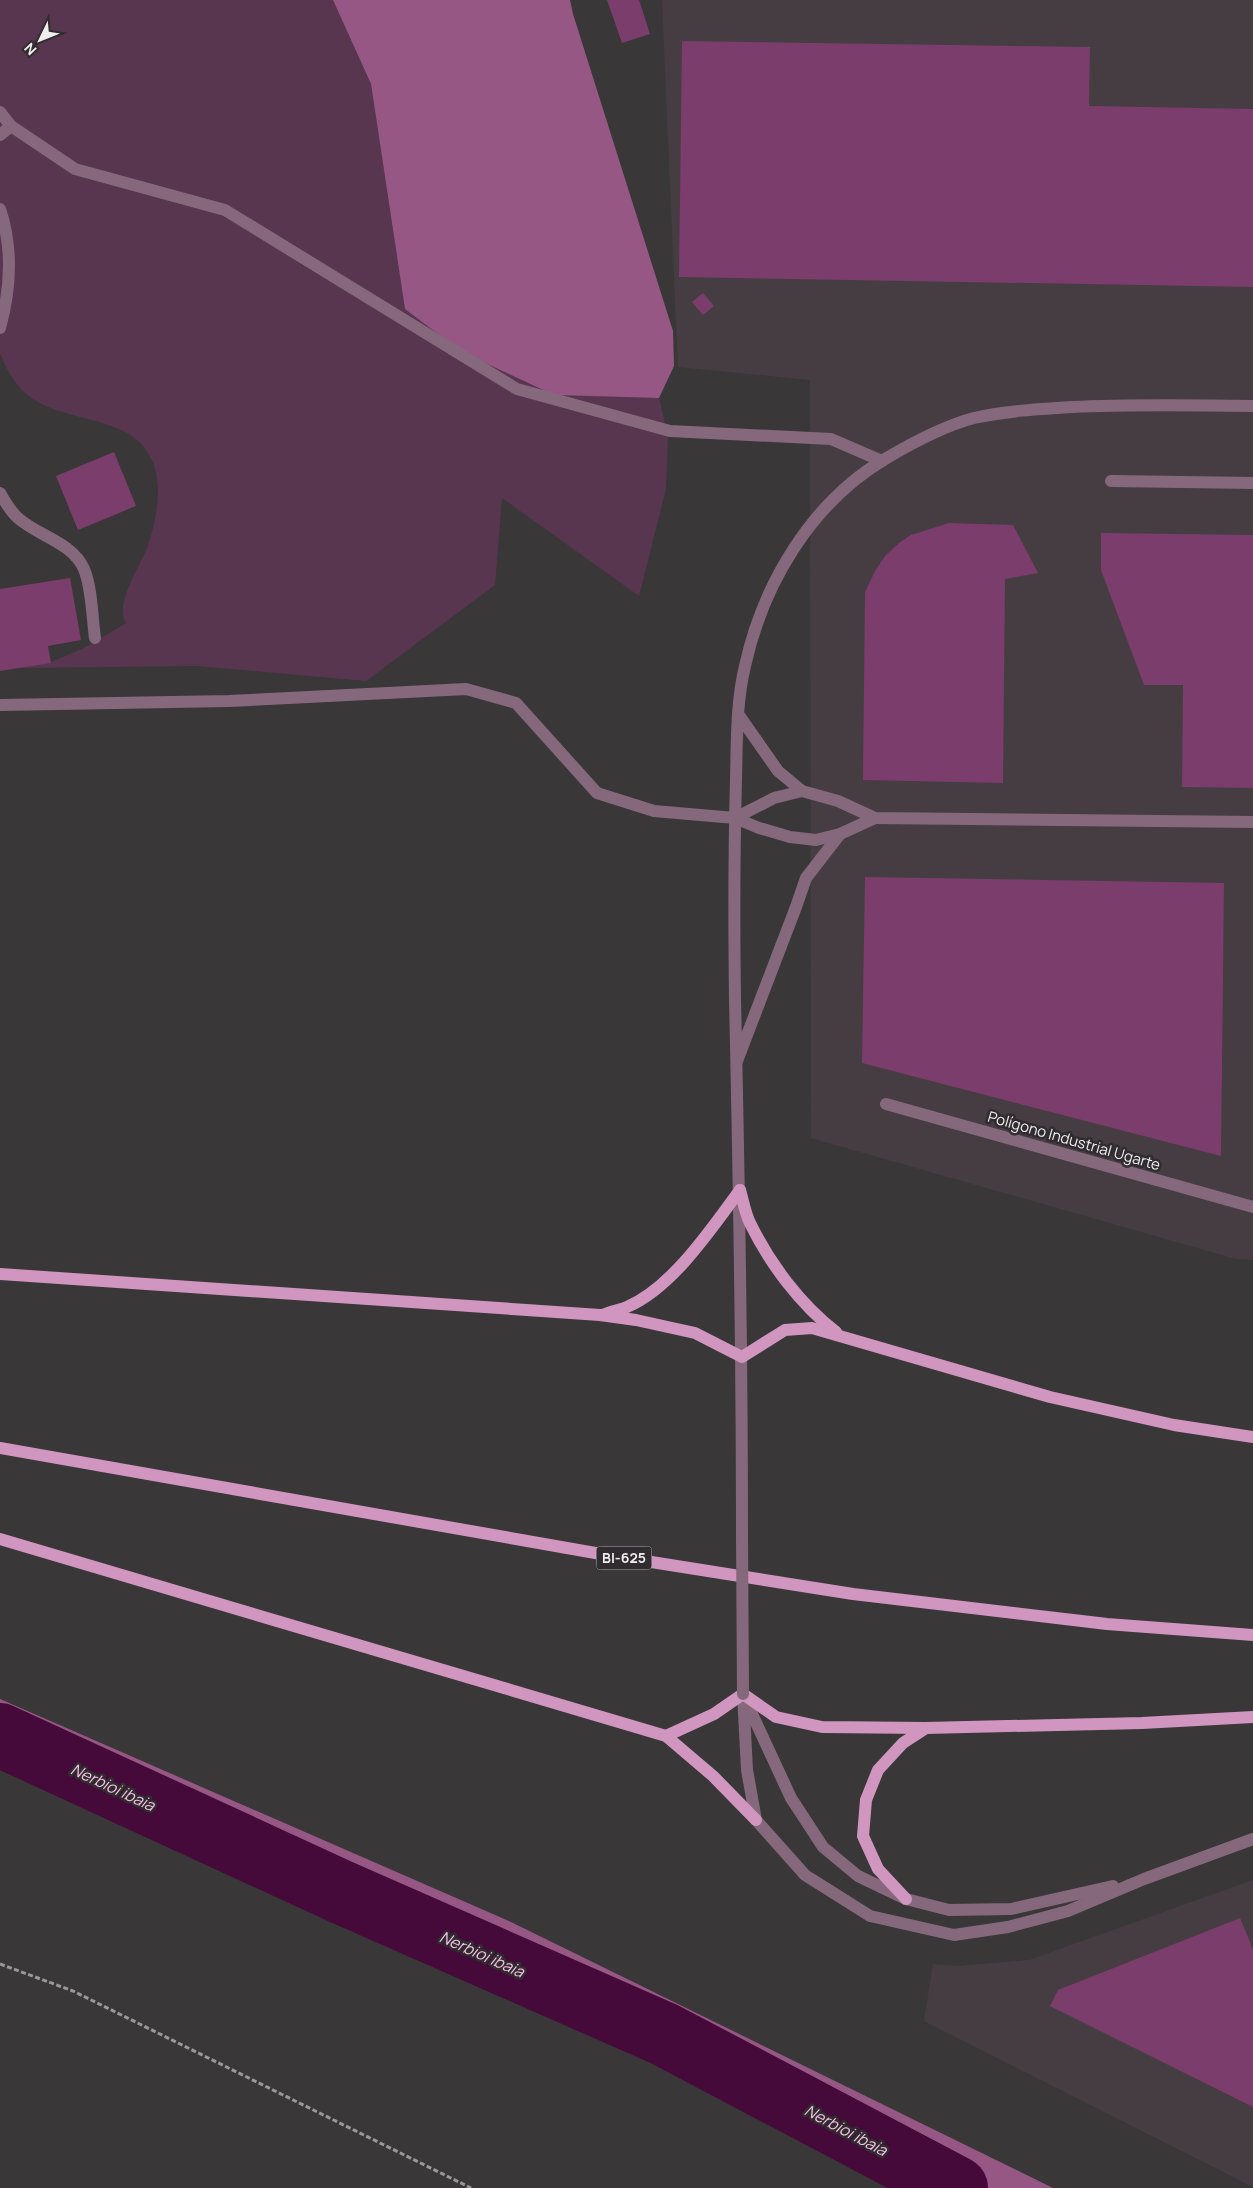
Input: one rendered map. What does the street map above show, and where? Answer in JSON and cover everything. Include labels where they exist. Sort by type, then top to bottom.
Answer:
[{"type":"main road","points":[[600,1315],[628,1306],[650,1292],[683,1264],[740,1190]]},
{"type":"main road","points":[[740,1190],[749,1222],[790,1286],[817,1317],[842,1336]]},
{"type":"main road","points":[[0,1274],[600,1315],[636,1320],[695,1333],[742,1357],[785,1330],[812,1328],[1050,1397],[1174,1425],[1253,1436]]},
{"type":"main road","name":"BI-625","points":[[0,1448],[592,1553],[853,1594],[1107,1624],[1253,1634]]},
{"type":"main road","points":[[0,1539],[666,1736],[713,1776],[756,1820]]},
{"type":"main road","points":[[666,1736],[714,1714],[743,1694],[776,1717],[822,1727],[926,1728],[1142,1723],[1253,1717]]},
{"type":"main road","points":[[906,1899],[878,1869],[863,1836],[866,1800],[878,1770],[903,1742],[926,1728]]},
{"type":"street","points":[[0,112],[11,126],[75,169],[225,210],[517,389],[670,431],[831,439],[882,461]]},
{"type":"street","points":[[0,135],[11,126]]},
{"type":"street","points":[[0,209],[10,254],[9,288],[0,328]]},
{"type":"street","points":[[1253,406],[1131,404],[1019,410],[970,419],[930,435],[882,461],[848,486],[809,526],[781,567],[759,618],[744,667],[738,714],[733,871],[740,1190],[743,1694],[747,1770],[756,1820],[805,1875],[870,1916],[954,1935],[1008,1927],[1068,1911],[1144,1878],[1253,1839]]},
{"type":"street","points":[[1111,481],[1253,483]]},
{"type":"street","points":[[0,493],[8,508],[18,519],[59,543],[74,555],[84,569],[96,638]]},
{"type":"street","points":[[0,705],[229,701],[466,689],[516,703],[597,793],[654,811],[735,818],[759,828],[790,837],[816,840],[840,834],[875,818]]},
{"type":"street","points":[[738,714],[778,771],[802,791],[838,801],[875,818],[1253,822]]},
{"type":"street","points":[[735,818],[774,798],[802,791]]},
{"type":"street","points":[[737,1060],[806,878],[840,834]]},
{"type":"street","name":"Polígono Industrial Ugarte","points":[[886,1104],[1242,1206],[1253,1207]]},
{"type":"street","points":[[743,1694],[791,1798],[823,1847],[858,1876],[906,1899],[949,1910],[1011,1909],[1144,1878]]},
{"type":"path","points":[[0,1964],[73,1991],[471,2188]]},
{"type":"shaded area","points":[[0,0],[333,0],[371,84],[405,309],[554,395],[659,398],[668,436],[666,489],[639,596],[502,498],[495,585],[366,681],[196,666],[15,668],[49,663],[86,647],[126,623],[123,615],[123,605],[130,584],[148,545],[156,512],[158,488],[154,466],[150,456],[140,442],[125,432],[108,425],[52,408],[35,400],[21,389],[15,381],[0,353]]},
{"type":"shaded area","points":[[333,0],[570,0],[673,331],[674,366],[659,398],[554,395],[462,352],[405,309],[371,84]]},
{"type":"shaded area","points":[[662,0],[1253,0],[1253,1260],[1236,1259],[811,1138],[810,380],[678,367]]},
{"type":"shaded area","points":[[0,1699],[511,1922],[1053,2188],[930,2188],[661,2047],[0,1761]]},
{"type":"shaded area","points":[[1253,1880],[1253,2187],[924,2021],[933,1964],[959,1966],[1029,1960]]},
{"type":"building","points":[[607,0],[639,0],[650,34],[622,43]]},
{"type":"building","points":[[682,41],[1090,47],[1089,106],[1253,109],[1253,287],[679,277]]},
{"type":"building","points":[[703,293],[714,306],[703,315],[692,302]]},
{"type":"building","points":[[114,452],[136,506],[78,530],[56,476]]},
{"type":"building","points":[[949,523],[1013,525],[1038,573],[1005,579],[1003,783],[863,780],[865,592],[885,556],[899,543],[911,535]]},
{"type":"building","points":[[1101,533],[1253,535],[1253,788],[1182,787],[1183,685],[1144,685],[1101,570]]},
{"type":"building","points":[[70,578],[81,640],[48,646],[51,663],[0,671],[0,589]]},
{"type":"building","points":[[865,877],[1224,883],[1221,1156],[862,1063]]},
{"type":"building","points":[[1240,1918],[1253,1949],[1253,2107],[1050,2006],[1058,1990]]},
{"type":"waterway","name":"Nerbioi ibaia","points":[[0,1735],[339,1891],[664,2034],[956,2188]]}]
